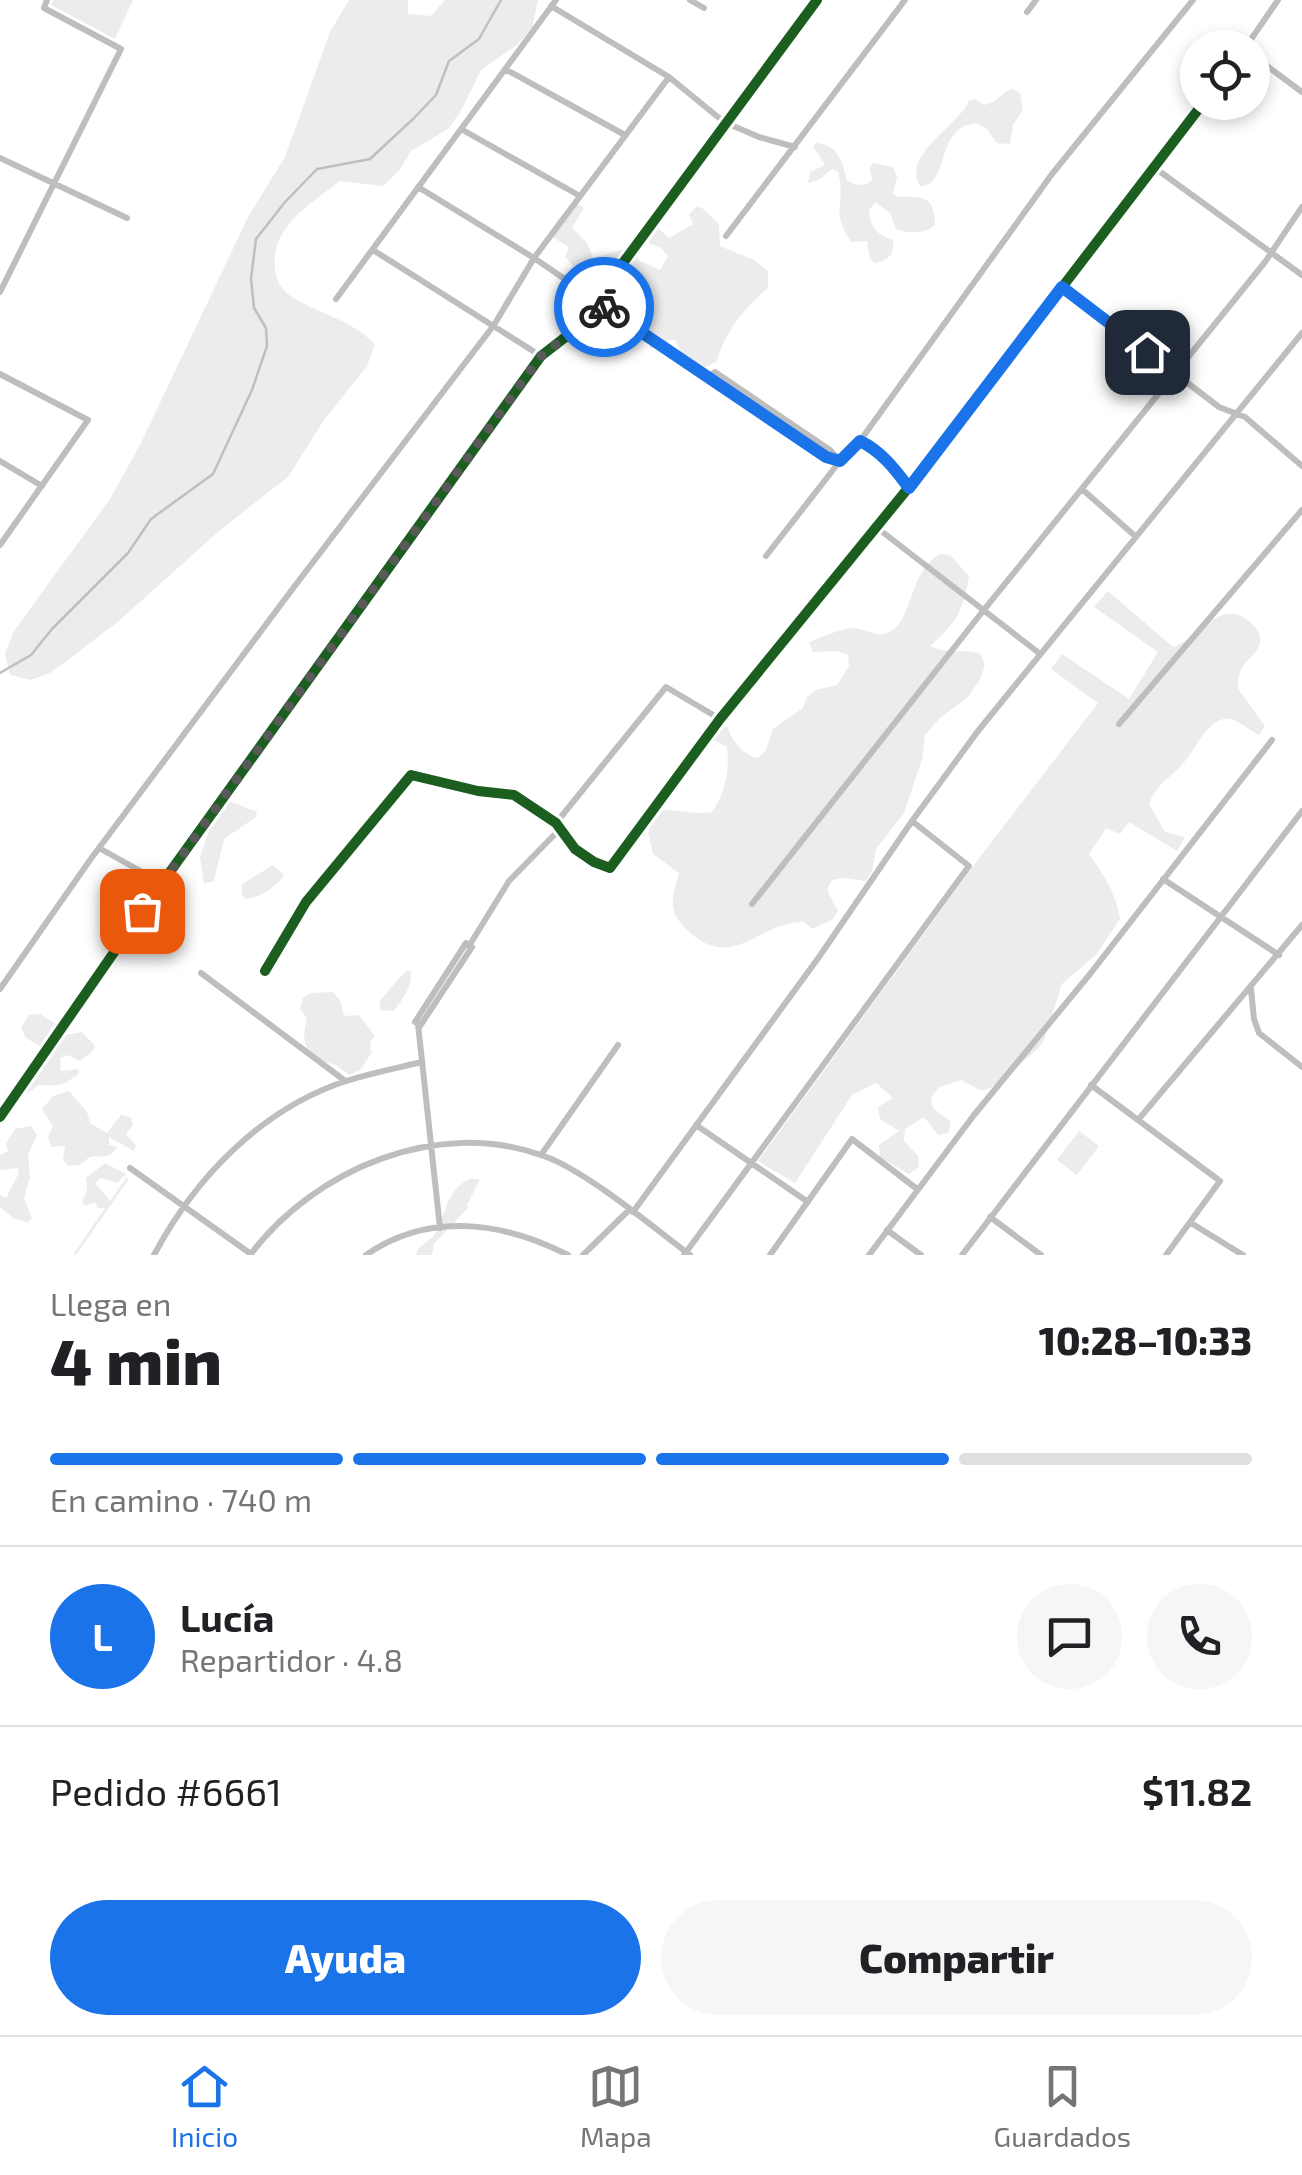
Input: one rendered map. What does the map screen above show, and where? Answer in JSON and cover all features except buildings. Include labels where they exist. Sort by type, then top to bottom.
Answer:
[{"type":"street","points":[[0,292],[121,49],[44,8],[47,0]]},
{"type":"street","points":[[690,0],[704,8]]},
{"type":"street","points":[[0,1117],[541,356],[572,332],[817,0]]},
{"type":"street","points":[[726,236],[905,0]]},
{"type":"street","points":[[1026,12],[1036,0]]},
{"type":"street","points":[[766,556],[860,441],[1052,174],[1193,0]]},
{"type":"street","points":[[1257,30],[1278,0]]},
{"type":"street","points":[[336,299],[554,3],[669,77],[724,122],[795,147]]},
{"type":"street","points":[[504,68],[624,135]]},
{"type":"street","points":[[1270,69],[1302,92]]},
{"type":"street","points":[[0,989],[100,848],[494,325],[534,258],[669,77]]},
{"type":"street","points":[[264,971],[306,902],[411,774],[478,791],[508,792],[557,827],[575,849],[610,868],[720,719],[909,488],[1191,120]]},
{"type":"street","points":[[461,130],[580,196]]},
{"type":"street","points":[[0,158],[127,218]]},
{"type":"street","points":[[1155,168],[1302,276]]},
{"type":"street","points":[[418,188],[534,258],[711,374],[826,457],[840,461]]},
{"type":"street","points":[[752,904],[1272,253],[1302,207]]},
{"type":"street","points":[[373,250],[541,356]]},
{"type":"street","points":[[1062,287],[1219,407],[1246,417],[1302,466]]},
{"type":"street","points":[[583,1255],[631,1211],[819,957],[912,821],[1039,653],[1302,333]]},
{"type":"street","points":[[0,374],[88,420],[0,545]]},
{"type":"street","points":[[860,441],[881,454],[909,488]]},
{"type":"street","points":[[0,461],[42,486]]},
{"type":"street","points":[[1082,489],[1135,536]]},
{"type":"street","points":[[1119,724],[1302,510]]},
{"type":"street","points":[[876,527],[1039,653]]},
{"type":"street","points":[[440,1228],[418,1024],[510,881],[666,687],[720,719]]},
{"type":"street","points":[[868,1255],[1272,740]]},
{"type":"street","points":[[962,1255],[1302,811]]},
{"type":"street","points":[[130,1168],[251,1255],[283,1217],[341,1176],[382,1158],[431,1146],[477,1144],[542,1154],[631,1211],[687,1254],[969,866],[912,821]]},
{"type":"street","points":[[100,848],[162,884]]},
{"type":"street","points":[[1163,879],[1279,955]]},
{"type":"street","points":[[1138,1120],[1302,925]]},
{"type":"street","points":[[201,973],[346,1081]]},
{"type":"street","points":[[1251,988],[1259,1033],[1302,1068]]},
{"type":"street","points":[[542,1154],[618,1045]]},
{"type":"street","points":[[154,1255],[182,1206],[248,1137],[319,1092],[346,1081],[422,1062]]},
{"type":"street","points":[[1091,1086],[1220,1181],[1166,1255]]},
{"type":"street","points":[[696,1125],[808,1202]]},
{"type":"street","points":[[770,1255],[852,1140],[918,1190]]},
{"type":"street","points":[[990,1217],[1041,1255]]},
{"type":"street","points":[[1192,1224],[1242,1255]]},
{"type":"street","points":[[366,1255],[412,1233],[496,1227],[568,1255]]},
{"type":"street","points":[[887,1230],[921,1255]]},
{"type":"shaded area","points":[[53,0],[133,0],[115,39],[51,5]]},
{"type":"shaded area","points":[[349,0],[408,0],[408,14],[431,16],[445,0],[538,0],[532,28],[517,45],[481,70],[448,129],[411,151],[399,171],[383,186],[340,181],[305,208],[279,240],[275,269],[284,290],[356,329],[375,344],[367,366],[324,420],[288,477],[219,531],[120,620],[50,673],[31,680],[10,675],[5,653],[14,631],[110,499],[141,443],[248,217],[285,157],[330,32]]},
{"type":"shaded area","points":[[1013,89],[1020,93],[1023,110],[1013,125],[1010,144],[997,143],[977,123],[964,126],[949,143],[934,179],[920,186],[916,175],[924,152],[969,101],[975,99],[984,105]]},
{"type":"shaded area","points":[[817,143],[835,151],[847,180],[853,184],[863,185],[872,180],[873,163],[893,167],[897,177],[893,194],[925,199],[932,208],[935,225],[921,232],[900,231],[890,213],[875,202],[869,211],[871,222],[879,233],[893,240],[893,249],[884,261],[875,263],[870,259],[867,241],[851,242],[844,231],[838,172],[832,169],[808,183],[810,172],[825,165],[813,146]]},
{"type":"shaded area","points":[[575,202],[584,208],[572,228],[587,243],[593,258],[631,247],[640,261],[660,270],[668,256],[649,243],[648,233],[657,227],[669,238],[693,224],[689,214],[696,207],[719,224],[720,246],[754,260],[768,271],[768,288],[737,321],[717,361],[702,369],[683,356],[675,340],[661,348],[650,348],[649,329],[643,324],[635,331],[629,329],[633,312],[630,308],[614,308],[608,298],[613,289],[629,295],[634,292],[636,282],[627,267],[603,272],[586,287],[574,286],[589,269],[573,266],[565,257],[569,247],[554,238],[556,222]]},
{"type":"shaded area","points":[[940,554],[950,555],[969,576],[957,616],[930,646],[980,653],[985,664],[968,697],[925,735],[922,759],[904,813],[876,849],[866,881],[832,880],[827,890],[838,911],[832,920],[812,929],[804,922],[788,924],[732,947],[703,942],[676,917],[673,897],[679,873],[653,854],[648,833],[655,811],[712,812],[723,789],[728,756],[727,747],[707,737],[727,726],[738,746],[758,758],[766,750],[773,729],[803,708],[807,697],[816,690],[837,685],[849,666],[848,655],[837,651],[813,652],[809,642],[849,628],[877,634],[891,631],[903,617],[922,572]]},
{"type":"shaded area","points":[[1108,591],[1173,647],[1218,617],[1238,615],[1249,621],[1259,632],[1260,641],[1240,671],[1238,689],[1265,726],[1259,735],[1232,720],[1217,722],[1156,791],[1149,804],[1165,832],[1185,837],[1177,851],[1129,822],[1120,834],[1106,828],[1089,854],[1109,885],[1120,919],[1096,955],[1062,984],[1038,1049],[982,1091],[961,1080],[938,1088],[931,1098],[933,1108],[950,1121],[949,1133],[938,1135],[924,1117],[905,1129],[904,1141],[918,1156],[919,1167],[909,1174],[880,1157],[879,1145],[899,1131],[880,1119],[878,1107],[893,1098],[876,1083],[852,1095],[795,1183],[758,1161],[1098,703],[1051,669],[1062,654],[1129,699],[1158,652],[1094,607]]},
{"type":"shaded area","points":[[227,800],[257,812],[256,817],[224,839],[214,881],[204,884],[200,857],[209,831],[208,820]]},
{"type":"shaded area","points":[[273,865],[284,875],[281,879],[262,894],[246,899],[242,884]]},
{"type":"shaded area","points":[[406,971],[411,971],[411,976],[404,997],[393,1011],[380,1010],[380,1001]]},
{"type":"shaded area","points":[[333,992],[340,1000],[344,1016],[359,1015],[375,1036],[371,1040],[370,1052],[373,1051],[360,1070],[349,1075],[336,1065],[314,1059],[304,1040],[307,1018],[300,1009],[303,998],[311,993]]},
{"type":"shaded area","points":[[40,1014],[66,1035],[82,1032],[95,1046],[80,1061],[67,1055],[60,1058],[61,1071],[78,1069],[79,1074],[60,1085],[39,1085],[26,1094],[21,1088],[45,1049],[26,1038],[21,1028],[29,1015]]},
{"type":"shaded area","points":[[69,1091],[87,1112],[90,1123],[107,1133],[121,1115],[131,1117],[133,1125],[126,1134],[136,1146],[134,1151],[109,1137],[109,1145],[117,1147],[111,1154],[68,1166],[63,1159],[65,1146],[51,1147],[48,1137],[53,1126],[42,1109],[53,1096]]},
{"type":"shaded area","points":[[31,1126],[37,1135],[28,1155],[30,1177],[24,1198],[32,1218],[28,1223],[13,1218],[0,1207],[0,1195],[6,1198],[19,1173],[18,1168],[0,1170],[0,1155],[8,1151],[6,1143],[15,1129]]},
{"type":"shaded area","points":[[1079,1131],[1099,1146],[1077,1175],[1057,1160]]},
{"type":"shaded area","points":[[105,1163],[126,1174],[117,1183],[101,1178],[95,1183],[110,1201],[129,1179],[73,1255],[105,1208],[98,1208],[95,1202],[85,1206],[82,1201],[87,1191],[86,1178]]},
{"type":"shaded area","points":[[470,1179],[480,1179],[469,1207],[434,1244],[432,1255],[416,1255],[436,1232],[452,1195]]},
{"type":"waterway","points":[[0,673],[31,655],[128,553],[151,519],[213,474],[252,390],[267,346],[266,328],[254,308],[251,279],[256,239],[317,169],[370,159],[413,119],[436,95],[449,61],[479,39],[501,0]]},
{"type":"cycle path","points":[[0,1117],[162,883],[541,356],[572,332],[817,0]]},
{"type":"cycle path","points":[[265,971],[306,902],[411,775],[514,795],[556,823],[575,849],[610,868],[720,719],[909,487],[1190,120]]},
{"type":"way so far","points":[[142,911],[541,356],[572,332],[594,300],[604,307]]},
{"type":"route","points":[[604,307],[826,457],[840,461],[860,441],[866,443],[881,454],[909,488],[1062,287],[1147,352]]}]
